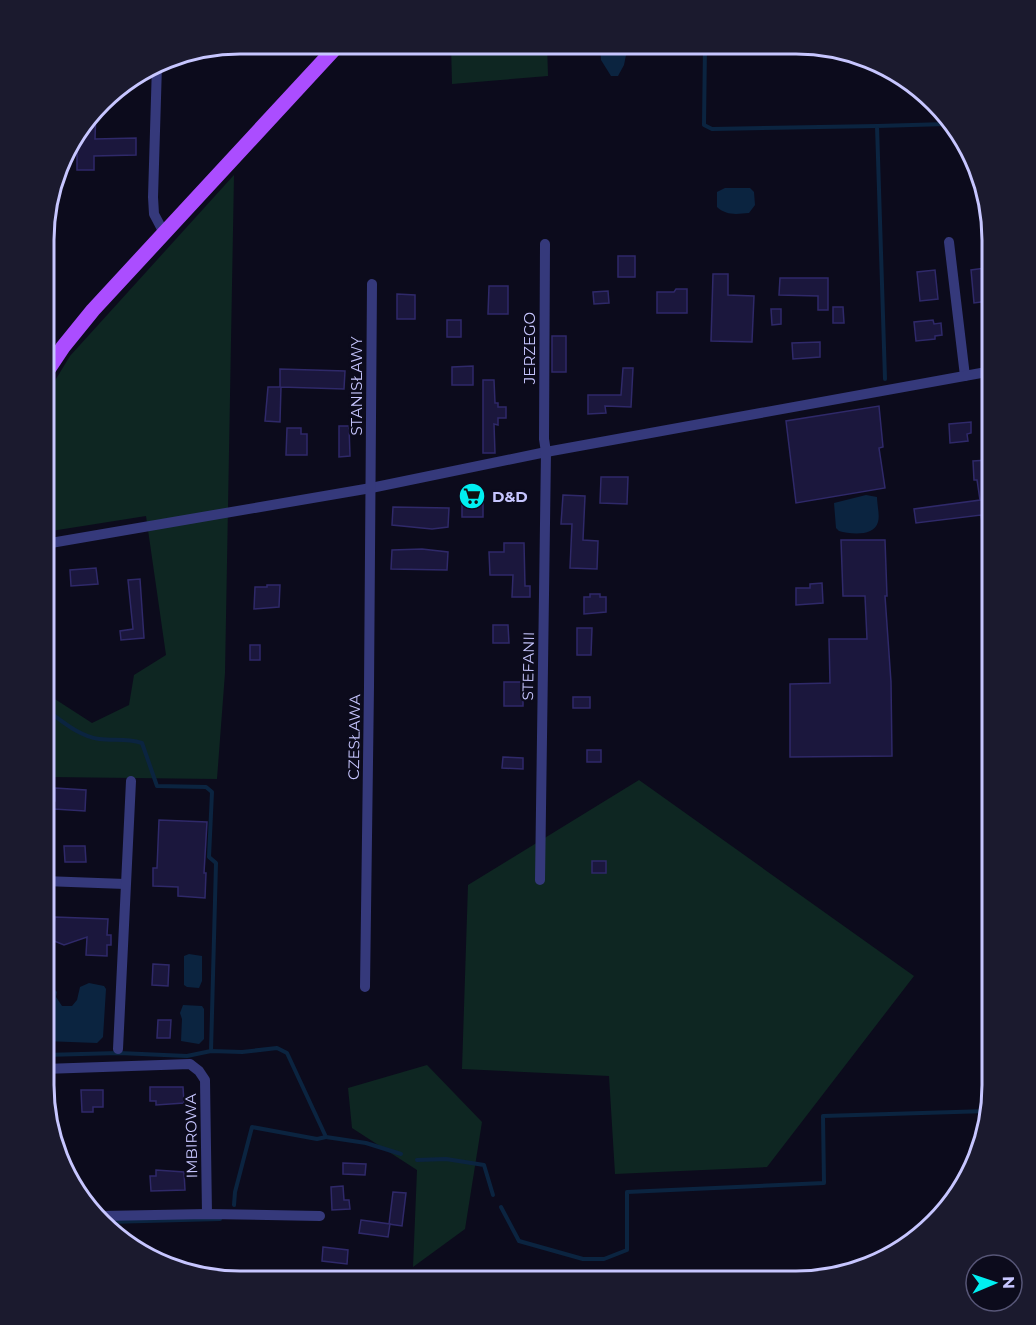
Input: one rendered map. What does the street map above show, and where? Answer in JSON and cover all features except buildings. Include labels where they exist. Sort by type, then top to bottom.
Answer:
[{"type":"main road","points":[[54,360],[93,310],[330,54]]},
{"type":"street","points":[[157,74],[153,197],[154,214],[164,233]]},
{"type":"street","points":[[949,242],[965,376]]},
{"type":"street","name":"JERZEGO","points":[[545,244],[544,439],[546,452]]},
{"type":"street","name":"STANISŁAWY","points":[[371,488],[372,284]]},
{"type":"street","points":[[54,542],[371,488],[546,452],[982,373]]},
{"type":"street","name":"STEFANII","points":[[540,880],[546,452]]},
{"type":"street","name":"CZESŁAWA","points":[[365,987],[371,488]]},
{"type":"street","points":[[118,1049],[131,781]]},
{"type":"street","points":[[54,881],[125,884]]},
{"type":"street","name":"IMBIROWA","points":[[54,1069],[190,1064],[199,1071],[205,1080],[207,1214]]},
{"type":"street","points":[[107,1216],[207,1214],[320,1216]]},
{"type":"green space","points":[[451,54],[547,54],[548,76],[452,84]]},
{"type":"green space","points":[[234,175],[225,673],[217,779],[54,777],[54,698],[92,723],[129,705],[134,675],[166,655],[146,516],[54,531],[54,382],[70,356]]},
{"type":"green space","points":[[639,780],[914,976],[767,1167],[615,1174],[609,1076],[462,1069],[468,885]]},
{"type":"green space","points":[[427,1065],[482,1122],[465,1229],[413,1267],[417,1170],[352,1128],[348,1088]]},
{"type":"water","points":[[601,54],[626,54],[618,76],[611,76],[601,60]]},
{"type":"water","points":[[725,188],[750,188],[754,192],[755,205],[749,213],[728,213],[717,207],[717,192]]},
{"type":"water","points":[[866,495],[877,497],[879,516],[876,527],[861,533],[839,531],[836,528],[834,503]]},
{"type":"water","points":[[189,954],[202,956],[202,981],[199,988],[184,985],[184,956]]},
{"type":"water","points":[[89,983],[104,986],[106,989],[103,1037],[97,1043],[54,1041],[54,990],[62,1006],[72,1006],[77,1000],[80,987]]},
{"type":"water","points":[[183,1005],[202,1006],[204,1009],[204,1039],[199,1044],[181,1041],[180,1013]]},
{"type":"waterway","points":[[705,54],[704,125],[712,129],[877,126]]},
{"type":"waterway","points":[[885,379],[877,126],[942,124]]},
{"type":"waterway","points":[[54,715],[84,735],[105,740],[142,743],[157,786],[206,787],[212,792],[209,857],[216,863],[211,1051]]},
{"type":"waterway","points":[[54,1055],[119,1053],[187,1056],[211,1051],[242,1052],[277,1048],[287,1053],[326,1137],[366,1143],[401,1154]]},
{"type":"waterway","points":[[501,1207],[519,1241],[583,1259],[604,1259],[627,1250],[627,1192],[824,1183],[823,1116],[980,1111]]},
{"type":"waterway","points":[[234,1205],[235,1192],[252,1127],[317,1139],[326,1137]]},
{"type":"waterway","points":[[417,1160],[446,1159],[484,1165],[493,1195]]},
{"type":"waterway","points":[[114,1222],[220,1219]]},
{"type":"place","name":"D&D","points":[[472,496]]}]
